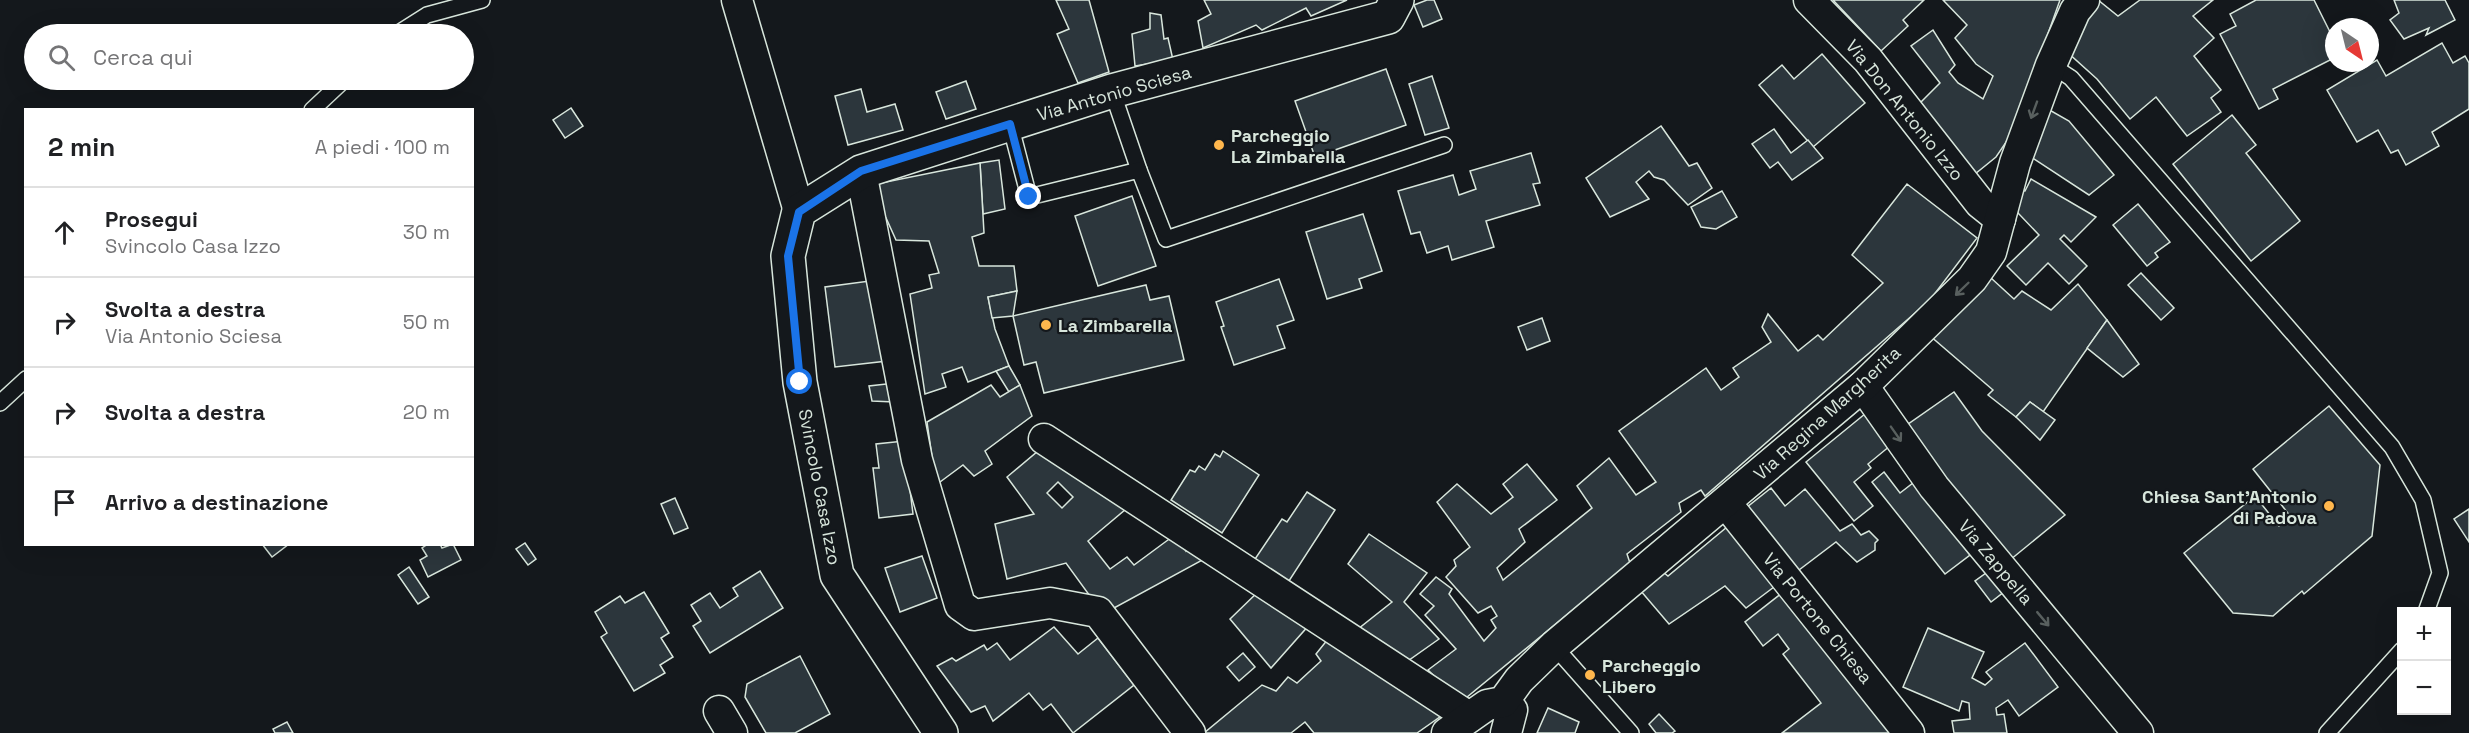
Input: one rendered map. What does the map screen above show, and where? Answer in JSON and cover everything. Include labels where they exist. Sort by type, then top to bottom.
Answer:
[{"type":"street","points":[[737,0],[799,212]]},
{"type":"street","name":"Via Antonio Sciesa","points":[[799,212],[861,171],[1112,92],[1388,17],[1397,0]]},
{"type":"street","name":"Via Don Antonio Izzo","points":[[1809,0],[1868,60],[1980,203],[2000,219]]},
{"type":"street","name":"Via Regina Margherita","points":[[1503,702],[1519,680],[1554,646],[1863,386],[1972,279],[1991,252],[2015,163],[2051,65],[2075,11],[2084,0]]},
{"type":"street","points":[[861,171],[917,460],[960,605],[974,615],[1050,603],[1098,612],[1190,733]]},
{"type":"street","name":"Svincolo Casa Izzo","points":[[799,212],[788,256],[800,382],[837,575],[941,733]]},
{"type":"street","name":"Via Zappella","points":[[1863,386],[1934,487],[2138,733]]},
{"type":"street","points":[[1044,440],[1458,725],[1487,705],[1503,702],[1512,711],[1506,733]]},
{"type":"street","name":"Via Portone Chiesa","points":[[1726,502],[1910,733]]},
{"type":"lane","points":[[413,24],[427,15],[482,0]]},
{"type":"lane","points":[[2051,65],[2071,78],[2392,447],[2423,500],[2440,573],[2428,607]]},
{"type":"lane","points":[[314,108],[333,90]]},
{"type":"lane","points":[[1112,92],[1166,239],[1444,145]]},
{"type":"lane","points":[[1010,124],[1029,197],[1139,170]]},
{"type":"lane","points":[[0,404],[24,381]]},
{"type":"lane","points":[[1554,646],[1631,733]]},
{"type":"lane","points":[[2327,733],[2397,656]]},
{"type":"building","points":[[1056,0],[1089,0],[1109,72],[1078,83],[1057,34],[1069,29]]},
{"type":"building","points":[[1204,0],[1347,0],[1311,16],[1306,8],[1262,30],[1256,25],[1203,48],[1198,21],[1211,14]]},
{"type":"building","points":[[1434,0],[1442,19],[1423,27],[1414,5]]},
{"type":"building","points":[[1833,0],[1924,0],[1903,20],[1908,26],[1881,51]]},
{"type":"building","points":[[1943,0],[2060,0],[2013,132],[1996,157],[1975,174],[1913,110],[1940,83],[1911,46],[1933,30],[1955,65],[1949,72],[1958,83],[1983,99],[1993,76],[1976,64],[1955,38],[1967,25]]},
{"type":"building","points":[[2098,0],[2118,16],[2140,0],[2213,0],[2193,16],[2214,38],[2194,56],[2221,90],[2211,98],[2221,112],[2187,136],[2156,97],[2130,119],[2097,79],[2066,51]]},
{"type":"building","points":[[2256,0],[2314,0],[2325,22],[2325,63],[2273,89],[2278,99],[2259,109],[2220,34],[2236,26],[2230,14]]},
{"type":"building","points":[[2394,0],[2445,0],[2455,20],[2426,35],[2429,28],[2404,39],[2390,20],[2399,13]]},
{"type":"building","points":[[1150,13],[1161,15],[1164,39],[1168,38],[1173,60],[1135,66],[1132,34],[1150,29]]},
{"type":"building","points":[[2442,43],[2453,63],[2465,56],[2469,63],[2469,109],[2432,132],[2439,146],[2406,165],[2398,150],[2391,153],[2378,130],[2357,142],[2327,90],[2357,72],[2379,72],[2379,64],[2386,76]]},
{"type":"building","points":[[1822,54],[1865,103],[1813,147],[1759,85],[1782,65],[1794,79]]},
{"type":"building","points":[[1386,69],[1406,125],[1315,157],[1295,101]]},
{"type":"building","points":[[1432,76],[1449,128],[1425,135],[1409,84]]},
{"type":"building","points":[[966,81],[976,109],[946,119],[936,92]]},
{"type":"building","points":[[861,89],[867,112],[895,104],[903,130],[848,145],[835,96]]},
{"type":"building","points":[[2039,104],[2069,121],[2114,175],[2089,195],[2028,155]]},
{"type":"building","points":[[571,108],[583,126],[565,138],[553,120]]},
{"type":"building","points":[[2232,115],[2256,145],[2246,153],[2300,221],[2251,261],[2173,164]]},
{"type":"building","points":[[1661,126],[1689,166],[1697,163],[1712,188],[1688,205],[1664,180],[1654,177],[1649,171],[1636,182],[1649,199],[1610,217],[1586,178]]},
{"type":"building","points":[[1774,129],[1791,153],[1808,140],[1823,158],[1792,180],[1778,162],[1770,168],[1752,144]]},
{"type":"building","points":[[1531,153],[1540,183],[1533,184],[1540,205],[1486,221],[1494,247],[1452,260],[1448,246],[1427,253],[1420,232],[1411,234],[1398,191],[1453,175],[1459,195],[1476,189],[1470,171]]},
{"type":"building","points":[[999,160],[1005,209],[983,214],[980,163]]},
{"type":"building","points":[[980,163],[984,233],[972,237],[979,266],[1014,266],[1017,291],[988,297],[995,329],[1009,366],[968,382],[962,367],[942,374],[946,387],[925,394],[910,294],[932,288],[929,275],[939,273],[929,241],[896,240],[886,218],[879,216],[876,184]]},
{"type":"building","points":[[2031,179],[2096,217],[2071,242],[2064,235],[2060,239],[2087,266],[2069,284],[2048,263],[2026,285],[2007,266],[2039,235],[2018,213],[2017,190],[2025,191]]},
{"type":"building","points":[[1907,184],[1977,238],[1930,300],[1705,496],[1701,490],[1679,503],[1681,512],[1627,554],[1630,563],[1461,702],[1428,670],[1456,649],[1425,615],[1434,606],[1420,594],[1436,577],[1452,589],[1449,594],[1484,641],[1496,628],[1491,620],[1497,616],[1491,606],[1478,613],[1446,577],[1456,566],[1454,560],[1470,547],[1437,502],[1457,484],[1491,514],[1513,497],[1503,484],[1527,464],[1557,500],[1519,529],[1525,542],[1497,568],[1503,580],[1592,508],[1577,486],[1609,458],[1636,495],[1656,482],[1619,431],[1706,368],[1721,390],[1739,377],[1733,368],[1771,342],[1762,327],[1768,314],[1798,351],[1818,335],[1823,340],[1883,283],[1852,255]]},
{"type":"building","points":[[1722,191],[1737,217],[1716,229],[1701,227],[1691,207]]},
{"type":"building","points":[[1132,196],[1156,266],[1098,286],[1075,216]]},
{"type":"building","points":[[2138,204],[2170,242],[2155,253],[2158,257],[2147,266],[2113,225]]},
{"type":"building","points":[[1363,214],[1382,271],[1359,279],[1362,288],[1327,299],[1306,232]]},
{"type":"building","points":[[2141,273],[2174,308],[2161,320],[2128,285]]},
{"type":"building","points":[[1991,278],[2014,299],[2022,291],[2051,310],[2078,284],[2107,320],[2043,412],[2030,402],[2016,417],[1988,395],[1993,390],[1929,335]]},
{"type":"building","points":[[1279,279],[1294,320],[1277,326],[1285,348],[1234,365],[1221,327],[1224,326],[1216,302]]},
{"type":"building","points":[[877,280],[887,361],[835,367],[825,287]]},
{"type":"building","points":[[1146,285],[1150,300],[1169,296],[1184,360],[1044,393],[1036,362],[1024,365],[1013,316]]},
{"type":"building","points":[[1017,291],[1013,316],[992,318],[988,297]]},
{"type":"building","points":[[1542,318],[1550,341],[1527,350],[1518,327]]},
{"type":"building","points":[[2107,320],[2139,364],[2123,377],[2087,348]]},
{"type":"building","points":[[1009,366],[1020,385],[1009,392],[996,371]]},
{"type":"building","points":[[895,383],[894,402],[872,401],[869,386]]},
{"type":"building","points":[[991,385],[1000,397],[1020,385],[1032,416],[985,451],[992,464],[974,476],[963,465],[936,485],[927,422]]},
{"type":"building","points":[[1954,392],[1982,431],[2065,515],[2010,560],[1904,427]]},
{"type":"building","points":[[2030,402],[2055,420],[2040,440],[2016,417]]},
{"type":"building","name":"Chiesa Sant'Antonio di Padova","points":[[2329,406],[2380,465],[2372,536],[2304,594],[2302,591],[2273,616],[2233,613],[2184,553],[2255,496],[2279,526],[2291,517],[2253,469]]},
{"type":"building","points":[[1871,409],[1896,441],[1868,464],[1871,468],[1854,482],[1873,506],[1854,521],[1806,462]]},
{"type":"building","points":[[904,441],[913,514],[879,518],[873,468],[879,468],[876,444]]},
{"type":"building","points":[[1044,446],[1132,504],[1088,541],[1110,569],[1127,557],[1134,565],[1176,534],[1186,551],[1191,544],[1208,557],[1103,614],[1066,563],[1007,579],[995,524],[1034,514],[1007,477]],"holes":[[[1058,482],[1073,497],[1062,508],[1047,493]]]},
{"type":"building","points":[[1223,451],[1259,475],[1222,533],[1171,500],[1190,470],[1195,472],[1199,466],[1205,470],[1215,454],[1220,457]]},
{"type":"building","points":[[1884,472],[1900,493],[1913,483],[1943,511],[1938,515],[1947,527],[1951,524],[1967,544],[1964,547],[1970,555],[1945,574],[1872,482]]},
{"type":"building","points":[[1771,488],[1785,506],[1805,489],[1840,531],[1852,524],[1861,535],[1869,531],[1878,540],[1875,543],[1875,550],[1857,562],[1836,542],[1795,573],[1746,508]]},
{"type":"building","points":[[1307,492],[1335,510],[1287,584],[1253,562],[1282,519],[1287,522]]},
{"type":"building","points":[[675,498],[688,528],[674,534],[661,504]]},
{"type":"building","points":[[2469,509],[2469,542],[2454,519]]},
{"type":"building","points":[[1727,527],[1778,584],[1746,608],[1725,586],[1669,624],[1640,590],[1658,568],[1668,576]]},
{"type":"building","points":[[1369,534],[1427,573],[1404,602],[1439,639],[1402,665],[1353,633],[1392,602],[1348,564]]},
{"type":"building","points":[[525,543],[536,559],[528,565],[516,549]]},
{"type":"building","points":[[264,546],[286,546],[272,557]]},
{"type":"building","points":[[425,546],[441,546],[442,548],[454,546],[461,560],[428,577],[420,560],[427,556],[422,548]]},
{"type":"building","points":[[922,556],[937,598],[900,612],[885,568]]},
{"type":"building","points":[[409,567],[429,597],[418,604],[398,575]]},
{"type":"building","points":[[1993,568],[2009,588],[1991,602],[1975,581]]},
{"type":"building","points":[[760,571],[783,608],[710,653],[693,626],[701,621],[691,605],[710,593],[720,608],[738,596],[733,588]]},
{"type":"building","points":[[1262,588],[1310,624],[1271,668],[1230,619]]},
{"type":"building","points":[[644,592],[669,633],[661,638],[673,657],[660,665],[665,673],[634,691],[601,637],[607,633],[595,612],[620,596],[625,603]]},
{"type":"building","points":[[1782,593],[1890,733],[1782,733],[1821,703],[1783,654],[1789,649],[1778,634],[1763,646],[1745,622]]},
{"type":"building","points":[[1054,627],[1078,654],[1098,638],[1134,685],[1073,733],[1051,704],[1043,710],[1029,693],[993,721],[985,706],[971,712],[937,666],[952,658],[956,661],[984,645],[987,650],[997,643],[1010,660]]},
{"type":"building","points":[[1928,628],[1984,652],[1972,678],[1985,685],[1992,679],[1986,672],[2025,643],[2058,687],[2019,716],[2008,700],[1996,708],[1997,715],[2004,714],[2007,733],[1954,733],[1952,721],[1970,719],[1969,703],[1962,701],[1959,711],[1903,687]]},
{"type":"building","points":[[1328,639],[1444,714],[1417,733],[1314,733],[1305,722],[1291,733],[1204,733],[1262,685],[1276,691],[1288,677],[1297,683],[1321,661],[1316,654]]},
{"type":"building","points":[[1243,653],[1255,667],[1239,681],[1227,667]]},
{"type":"building","points":[[800,656],[830,714],[795,733],[766,733],[745,697],[747,684]]},
{"type":"building","points":[[1548,708],[1579,722],[1575,733],[1537,733]]},
{"type":"building","points":[[1659,714],[1675,731],[1656,733],[1649,724]]},
{"type":"building","points":[[287,722],[293,733],[275,733],[273,729]]},
{"type":"place","name":"Parcheggio La Zimbarella","points":[[1219,145]]},
{"type":"place","name":"La Zimbarella","points":[[1046,325]]},
{"type":"place","name":"Chiesa Sant'Antonio di Padova","points":[[2329,506]]},
{"type":"place","name":"Parcheggio Libero","points":[[1590,675]]},
{"type":"route","points":[[800,382],[788,256],[799,212],[861,171],[1010,124],[1029,197]]}]
